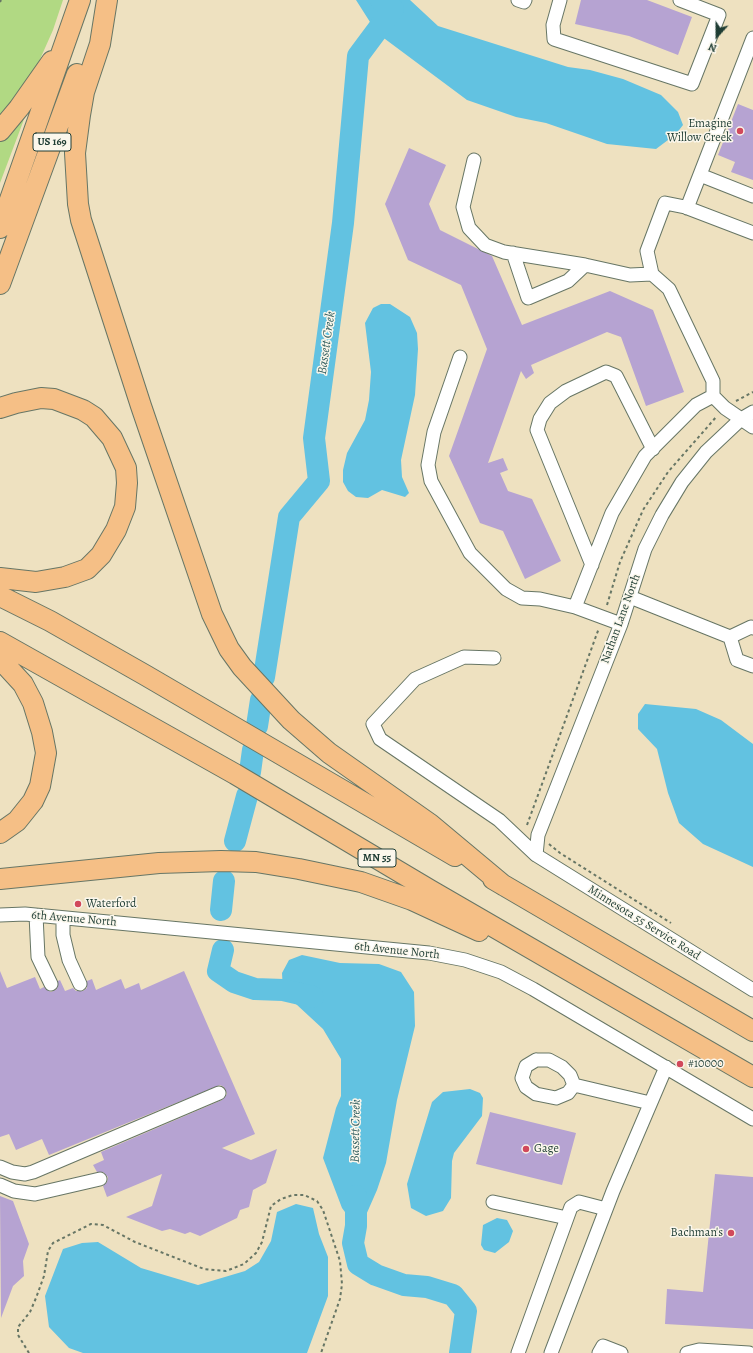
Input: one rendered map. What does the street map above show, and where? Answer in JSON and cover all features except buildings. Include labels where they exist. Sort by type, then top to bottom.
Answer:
[{"type":"highway","name":"US 169","points":[[0,228],[80,0]]},
{"type":"highway","name":"US 169","points":[[0,284],[103,0]]},
{"type":"highway","points":[[107,0],[100,44],[84,92],[80,115],[75,154],[78,204],[81,220],[141,406],[203,593],[212,614],[229,649],[242,667],[291,720],[329,753],[430,824],[503,885]]},
{"type":"highway","points":[[0,131],[19,108],[65,43]]},
{"type":"highway","points":[[0,408],[41,398],[67,402],[83,410],[94,417],[112,438],[126,468],[127,482],[125,507],[116,530],[101,555],[87,569],[65,577],[36,582],[0,578]]},
{"type":"highway","points":[[0,596],[50,621],[131,667],[753,1031]]},
{"type":"highway","name":"MN 55","points":[[0,642],[235,774],[430,890],[753,1077]]},
{"type":"highway","points":[[0,659],[23,684],[33,703],[42,732],[46,753],[40,786],[33,801],[17,821],[0,833]]},
{"type":"highway","points":[[0,879],[159,863],[239,861],[299,869],[340,876],[390,892],[575,973]]},
{"type":"street","points":[[518,0],[524,2],[525,0]]},
{"type":"street","points":[[560,0],[553,25],[554,39],[692,84],[719,15],[680,0]]},
{"type":"street","points":[[687,208],[753,38]]},
{"type":"street","points":[[474,160],[463,207],[469,228],[485,245],[513,253],[585,265],[630,275],[652,274]]},
{"type":"street","points":[[700,175],[753,196]]},
{"type":"street","points":[[753,233],[687,208],[665,203],[647,251],[652,274],[669,289],[713,381],[713,396],[725,408],[753,427]]},
{"type":"street","points":[[513,253],[528,298],[568,281],[585,265]]},
{"type":"street","points":[[460,357],[434,432],[428,465],[431,480],[470,553],[506,589],[522,598],[540,599],[575,607],[620,624]]},
{"type":"street","points":[[592,565],[537,430],[540,419],[550,403],[566,391],[606,372],[616,376],[653,449]]},
{"type":"street","points":[[575,607],[612,513],[645,456],[696,405],[713,396]]},
{"type":"street","name":"Nathan Lane North","points":[[536,855],[538,835],[620,624],[645,549],[662,515],[682,482],[706,452],[741,419],[753,412]]},
{"type":"street","points":[[630,597],[730,637],[751,627],[753,628]]},
{"type":"street","points":[[730,637],[737,660],[753,666]]},
{"type":"street","name":"Minnesota 55 Service Road","points":[[494,658],[464,657],[415,678],[373,724],[380,740],[499,820],[536,855],[753,990]]},
{"type":"street","name":"6th Avenue North","points":[[0,915],[36,915],[429,953],[465,960],[501,972],[753,1119]]},
{"type":"street","points":[[36,915],[38,957],[51,984]]},
{"type":"street","points":[[63,918],[63,935],[69,960],[80,984]]},
{"type":"street","points":[[551,1353],[606,1209],[666,1067]]},
{"type":"street","points":[[574,1085],[650,1103]]},
{"type":"street","points":[[0,1167],[12,1172],[25,1174],[33,1172],[219,1093]]},
{"type":"street","points":[[0,1185],[14,1191],[35,1194],[100,1179]]},
{"type":"street","points":[[493,1202],[567,1218]]},
{"type":"street","points":[[518,1353],[571,1207],[579,1202],[606,1209]]},
{"type":"street","points":[[599,1353],[603,1346],[621,1353]]},
{"type":"street","points":[[687,1353],[699,1350],[749,1353]]},
{"type":"path","points":[[673,924],[560,853],[527,825],[603,618],[620,562],[643,510],[668,472],[725,408],[753,392]]},
{"type":"path","points":[[29,1353],[18,1336],[18,1327],[30,1312],[36,1298],[44,1276],[48,1251],[53,1243],[91,1224],[103,1225],[135,1242],[204,1270],[226,1271],[244,1264],[256,1253],[262,1242],[271,1206],[281,1198],[293,1195],[304,1195],[317,1201],[323,1210],[340,1261],[342,1284],[340,1299],[321,1353]]},
{"type":"green space","points":[[0,0],[63,0],[53,30],[37,66],[0,121]]},
{"type":"green space","points":[[20,115],[24,118],[23,122],[0,183],[0,137]]},
{"type":"water","points":[[356,0],[410,0],[438,26],[568,67],[590,70],[623,79],[661,95],[678,112],[683,125],[676,134],[656,149],[607,144],[546,123],[516,117],[467,100],[377,33]]},
{"type":"water","points":[[381,304],[390,304],[410,317],[417,333],[418,349],[415,395],[401,460],[402,477],[409,493],[405,497],[382,490],[368,498],[356,497],[348,491],[343,482],[343,470],[347,453],[365,420],[369,400],[371,372],[365,323],[373,308]]},
{"type":"water","points":[[645,704],[696,709],[721,720],[753,744],[753,867],[703,844],[679,823],[668,793],[657,749],[638,729],[638,714]]},
{"type":"water","points":[[302,955],[340,963],[379,964],[401,972],[414,992],[415,1026],[397,1100],[386,1163],[377,1190],[359,1231],[342,1208],[323,1158],[336,1108],[341,1096],[341,1059],[323,1029],[283,992],[282,973],[289,960]]},
{"type":"water","points":[[470,1089],[480,1093],[483,1098],[482,1116],[454,1153],[452,1161],[451,1198],[443,1211],[426,1216],[411,1208],[407,1184],[432,1102],[443,1092]]},
{"type":"water","points":[[296,1204],[313,1208],[319,1234],[328,1257],[328,1296],[307,1353],[83,1353],[69,1348],[49,1327],[45,1296],[63,1249],[82,1243],[98,1242],[141,1268],[198,1285],[245,1271],[259,1262],[271,1241],[277,1212]]},
{"type":"water","points":[[497,1218],[507,1220],[513,1231],[509,1242],[495,1253],[484,1250],[481,1245],[483,1225]]},
{"type":"waterway","name":"Bassett Creek","points":[[264,677],[289,517],[319,481],[314,438],[343,223],[358,56],[393,9],[381,0]]},
{"type":"waterway","name":"Bassett Creek","points":[[257,726],[261,700]]},
{"type":"waterway","name":"Bassett Creek","points":[[250,772],[253,750]]},
{"type":"waterway","name":"Bassett Creek","points":[[235,841],[247,796]]},
{"type":"waterway","name":"Bassett Creek","points":[[221,910],[224,881]]},
{"type":"waterway","name":"Bassett Creek","points":[[223,950],[218,971],[234,982],[255,989],[283,990],[313,997]]},
{"type":"waterway","name":"Bassett Creek","points":[[356,1196],[356,1226],[353,1243],[358,1264],[376,1275],[404,1285],[427,1287],[453,1295],[466,1311],[460,1353]]},
{"type":"place","name":"Emagine Willow Creek","points":[[740,131]]},
{"type":"place","name":"Waterford","points":[[78,904]]},
{"type":"place","name":"#10000","points":[[680,1064]]},
{"type":"place","name":"Gage","points":[[526,1149]]},
{"type":"place","name":"Bachman's","points":[[731,1233]]}]
